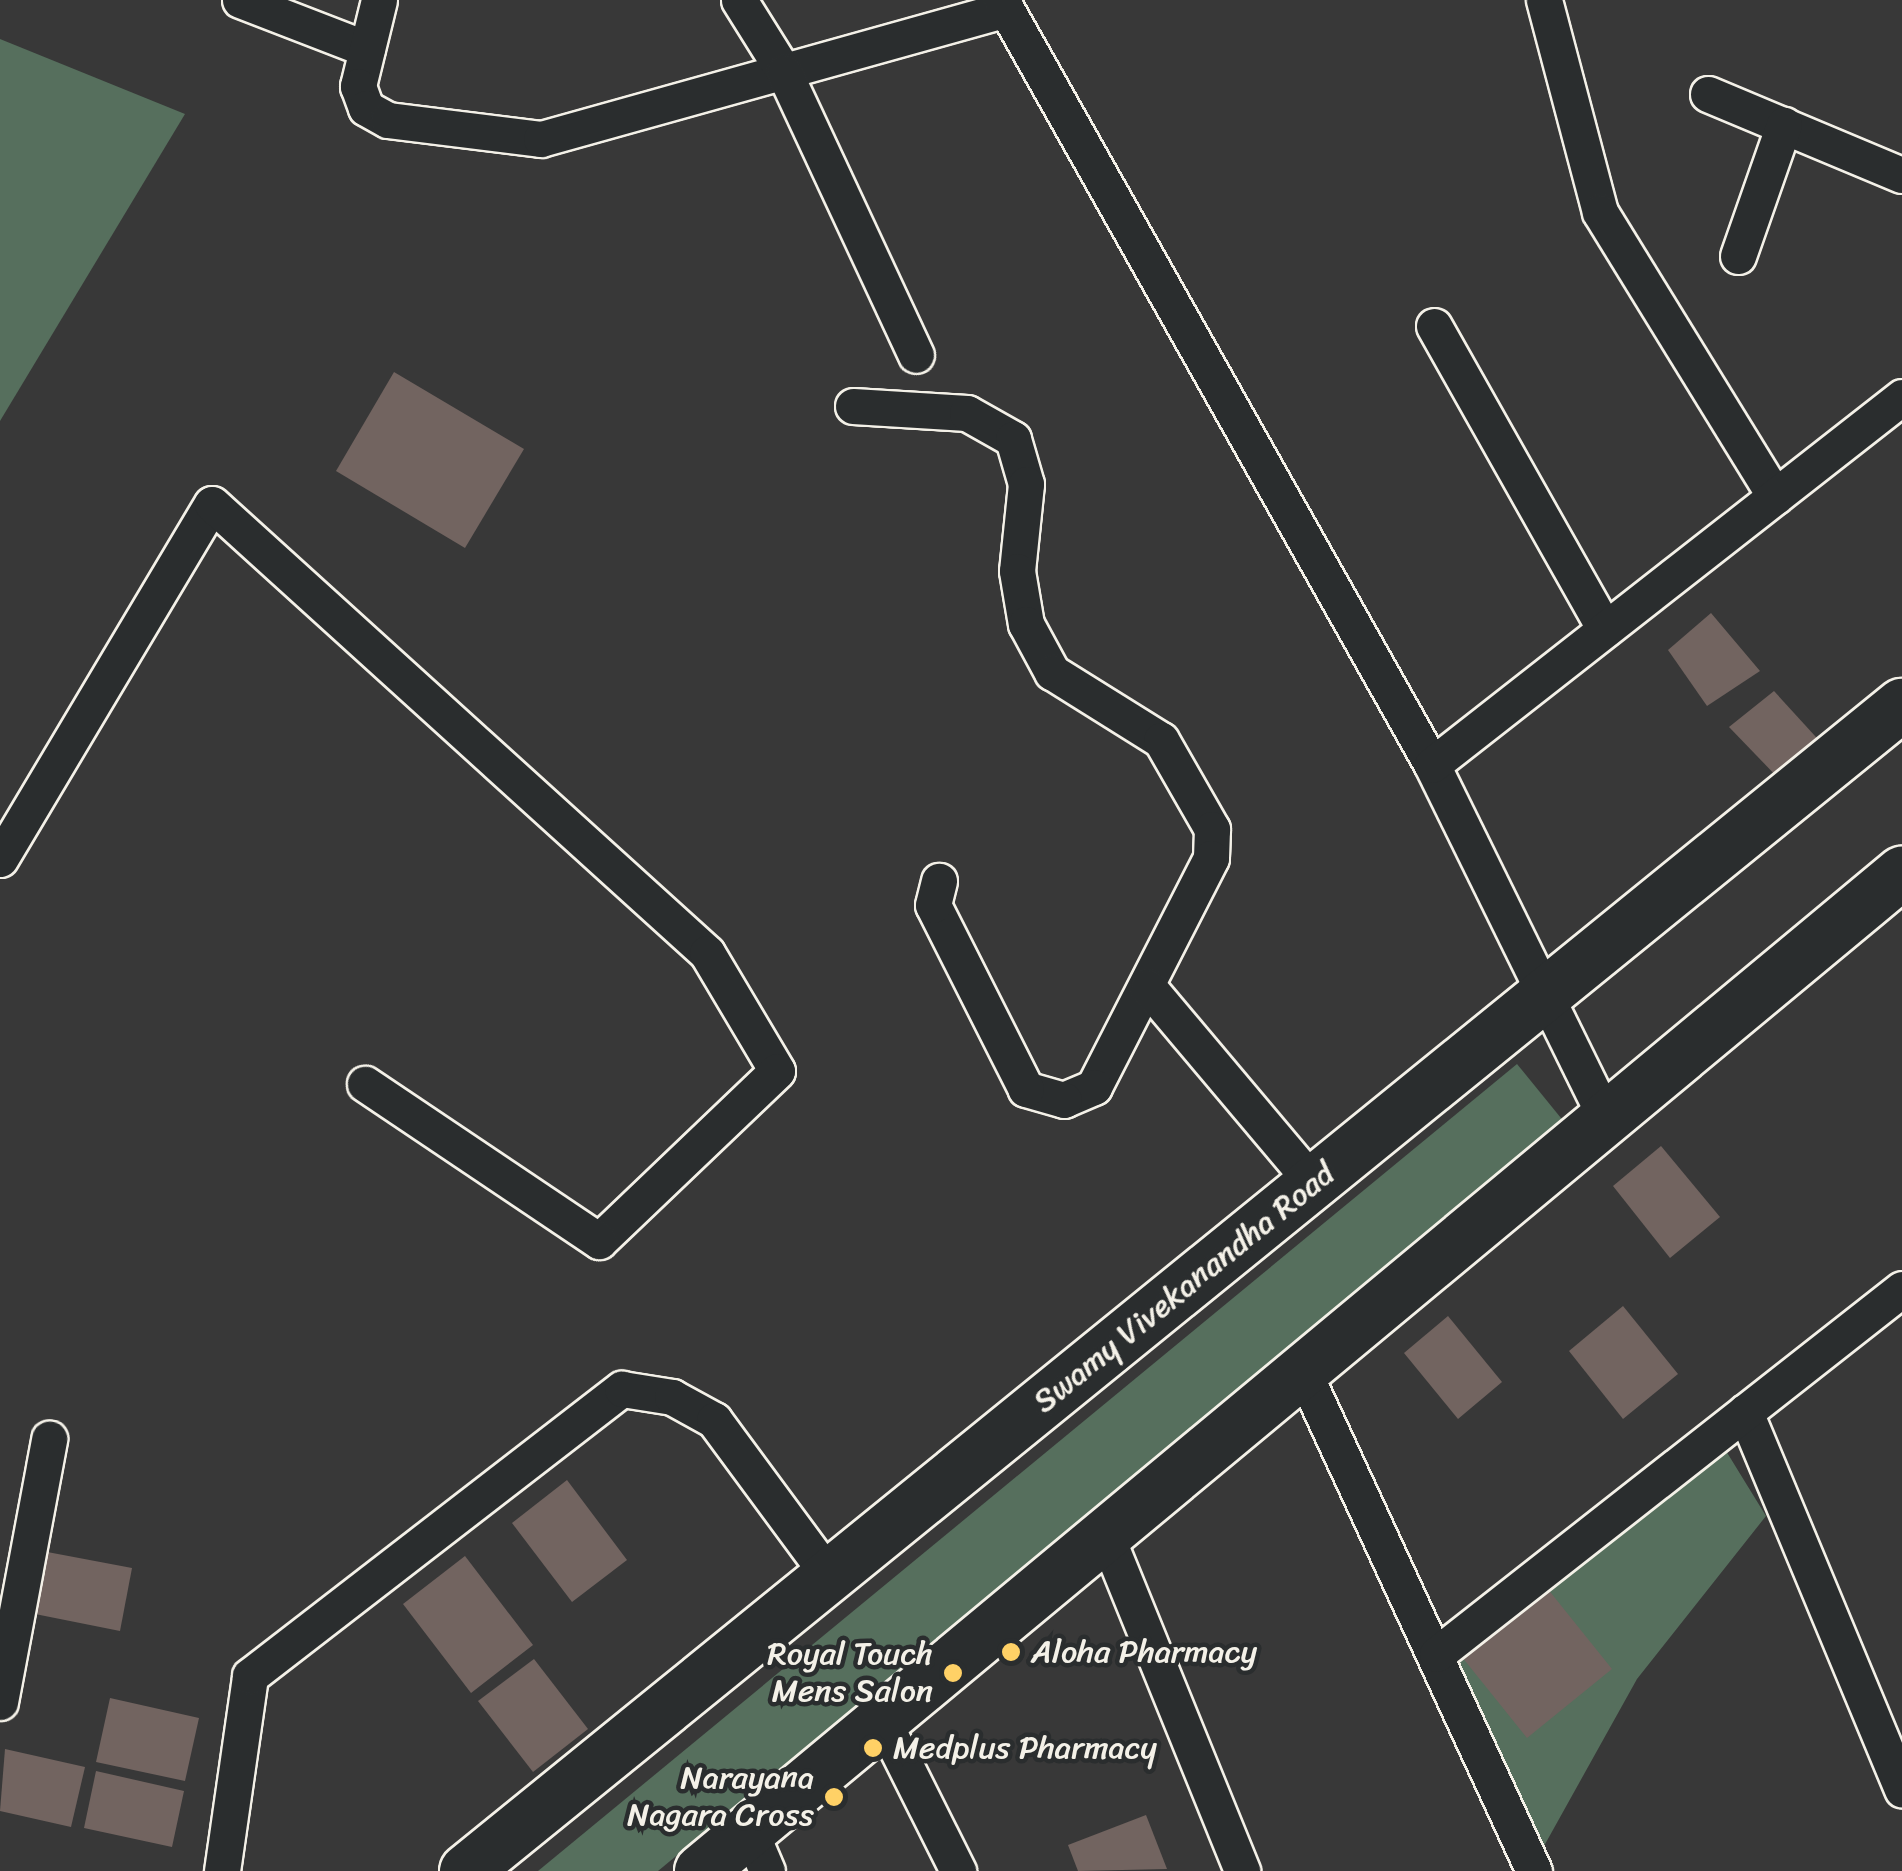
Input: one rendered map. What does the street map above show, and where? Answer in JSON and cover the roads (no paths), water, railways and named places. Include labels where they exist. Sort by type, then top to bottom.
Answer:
[{"type":"main road","name":"Swamy Vivekanandha Road","points":[[466,1871],[1545,990],[1902,705]]},
{"type":"main road","points":[[701,1871],[758,1851],[883,1721],[1105,1532],[1902,873]]},
{"type":"street","points":[[240,0],[367,48]]},
{"type":"street","points":[[379,0],[358,86],[366,108],[388,120],[494,138],[541,139],[784,72],[1004,5],[1432,764],[1607,1120]]},
{"type":"street","points":[[739,0],[784,72],[916,355]]},
{"type":"street","points":[[1544,0],[1600,212],[1774,497]]},
{"type":"street","points":[[1708,94],[1902,175]]},
{"type":"street","points":[[1738,256],[1784,125]]},
{"type":"street","points":[[1434,326],[1605,629]]},
{"type":"street","points":[[1432,764],[1902,398]]},
{"type":"street","points":[[853,406],[966,413],[1013,439],[1026,484],[1016,572],[1026,624],[1052,672],[1160,740],[1212,829],[1211,858],[1094,1087],[1064,1100],[1026,1089],[934,905],[939,881]]},
{"type":"street","points":[[0,858],[212,504],[707,953],[778,1071],[599,1241],[365,1084]]},
{"type":"street","points":[[1148,987],[1313,1183]]},
{"type":"street","points":[[1437,1654],[1902,1289]]},
{"type":"street","points":[[1302,1369],[1534,1871]]},
{"type":"street","points":[[222,1871],[250,1676],[622,1388],[672,1398],[714,1420],[829,1576]]},
{"type":"street","points":[[1745,1412],[1902,1790]]},
{"type":"street","points":[[0,1702],[49,1439]]},
{"type":"street","points":[[1105,1532],[1242,1871]]},
{"type":"street","points":[[883,1721],[958,1871]]},
{"type":"place","name":"Aloha Pharmacy","points":[[1011,1652]]},
{"type":"place","name":"Royal Touch Mens Salon","points":[[953,1673]]},
{"type":"place","name":"Medplus Pharmacy","points":[[873,1748]]},
{"type":"place","name":"Narayana Nagara Cross","points":[[834,1797]]}]
